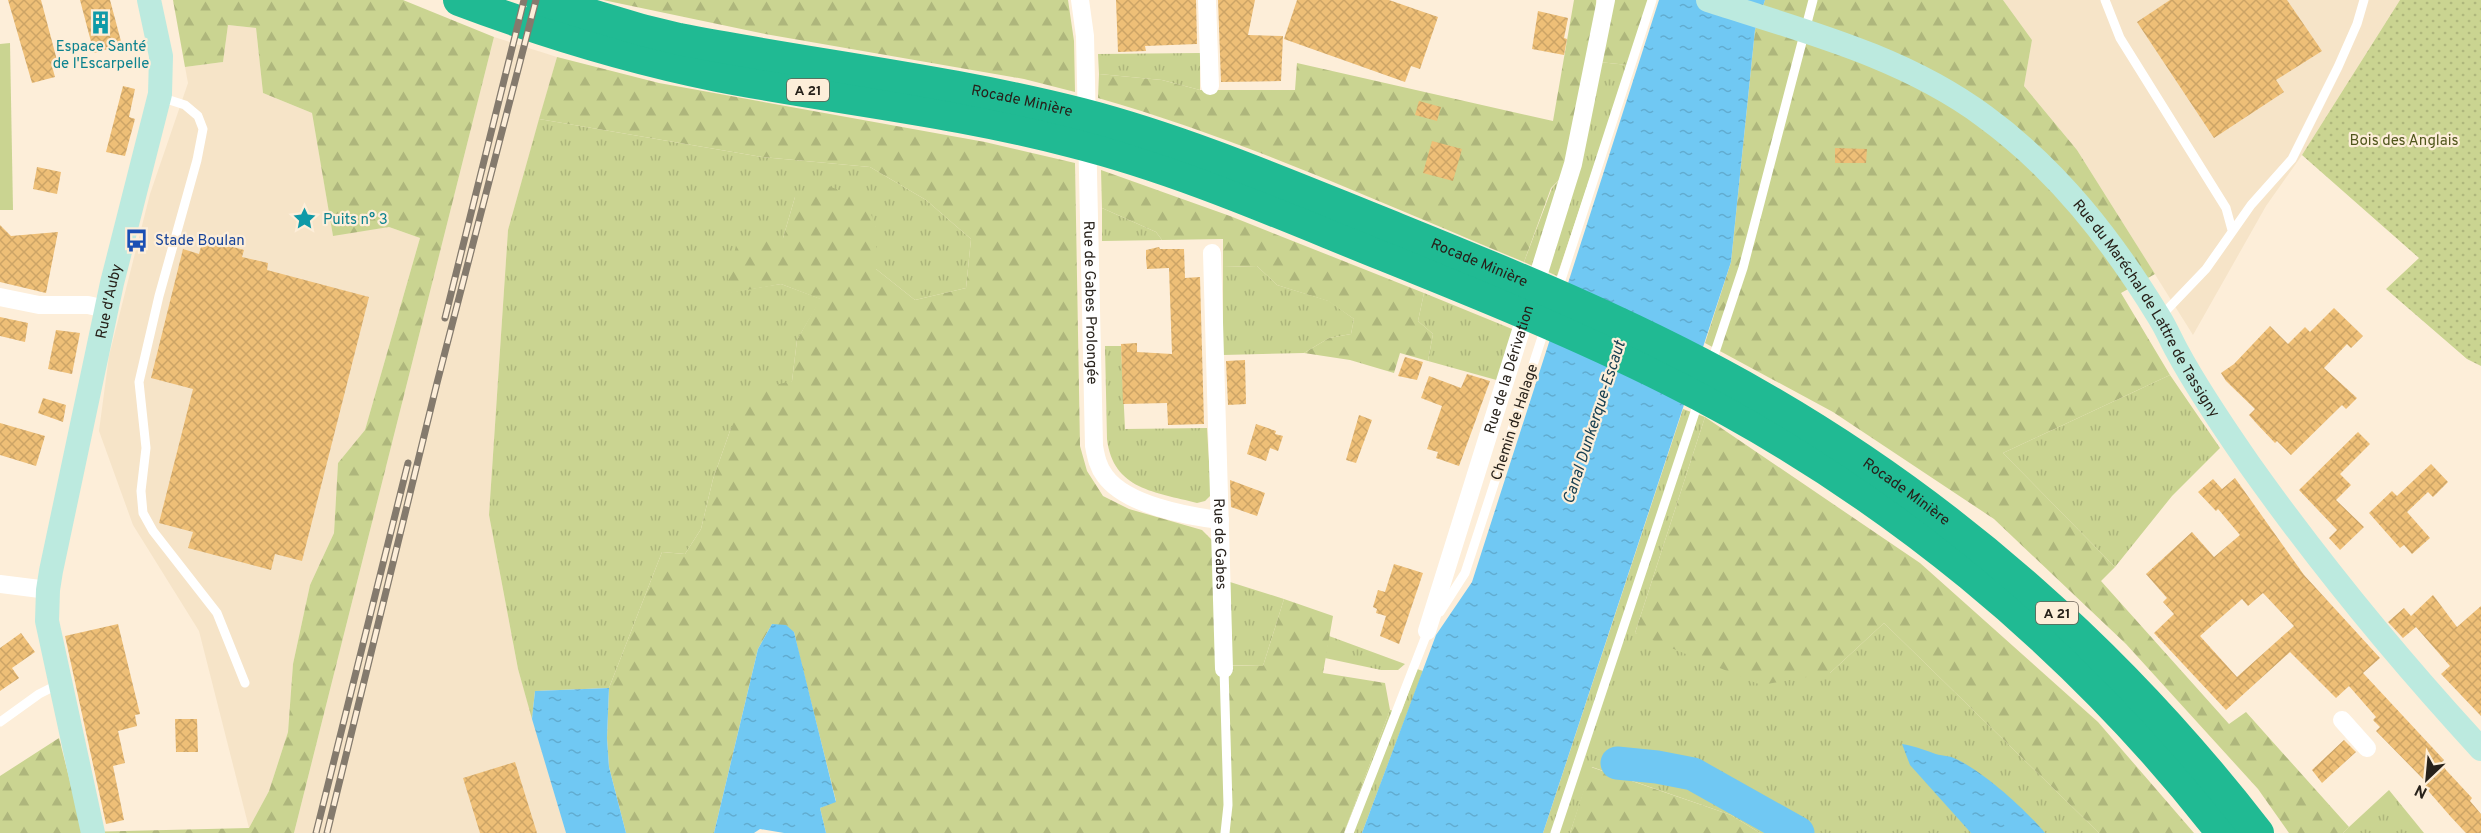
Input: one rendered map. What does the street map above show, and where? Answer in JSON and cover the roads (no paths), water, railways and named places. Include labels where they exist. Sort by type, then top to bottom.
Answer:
[{"type":"highway","name":"Rocade Minière","points":[[459,0],[492,13],[568,24],[642,30],[691,41],[965,88],[1055,123],[1112,153],[1436,261]]},
{"type":"highway","name":"Rocade Minière","points":[[541,0],[568,24]]},
{"type":"highway","name":"Rocade Minière","points":[[1055,123],[1110,122],[1236,165],[1436,261],[1548,323],[1813,445],[1874,502],[1935,547],[2038,634],[2140,736],[2222,833]]},
{"type":"highway","name":"Rocade Minière","points":[[1813,445],[1844,446],[1948,521],[2038,595],[2091,645],[2164,720],[2213,776],[2258,833]]},
{"type":"street","name":"Rue d'Auby","points":[[93,833],[47,621],[47,597],[106,309],[160,97],[160,56],[149,0]]},
{"type":"street","name":"Rue de Gabes Prolongée","points":[[1080,0],[1085,36],[1094,446],[1098,465],[1106,477],[1128,496],[1142,502],[1220,520]]},
{"type":"street","points":[[1207,0],[1210,86]]},
{"type":"street","name":"Rue de la Dérivation","points":[[1427,631],[1573,164],[1606,0]]},
{"type":"street","name":"Rue du Maréchal de Lattre de Tassigny","points":[[1708,0],[1873,55],[1913,72],[1958,98],[2006,132],[2033,155],[2088,214],[2160,318],[2178,352],[2232,438],[2297,529],[2401,660],[2481,749]]},
{"type":"street","name":"Rue de Gabes","points":[[1212,253],[1224,669]]},
{"type":"street","points":[[0,297],[39,305],[88,305],[106,309]]},
{"type":"street","points":[[0,584],[47,597]]},
{"type":"street","points":[[2342,720],[2367,748]]},
{"type":"lane","points":[[1553,303],[1652,0]]},
{"type":"lane","points":[[1707,376],[1743,268],[1797,29],[1813,0]]},
{"type":"lane","points":[[2105,0],[2120,38],[2226,208],[2232,230]]},
{"type":"lane","points":[[2160,318],[2206,269],[2232,230],[2292,159],[2338,67],[2364,0]]},
{"type":"lane","points":[[160,97],[185,105],[198,116],[203,129],[197,160],[159,296],[140,382],[146,448],[141,491],[143,513],[153,531],[217,613],[245,683]]},
{"type":"lane","name":"Chemin de Halage","points":[[1349,833],[1427,631],[1465,573],[1549,315]]},
{"type":"lane","points":[[1555,833],[1703,388]]},
{"type":"lane","name":"Rue de Gabes","points":[[1224,669],[1227,805],[1225,833]]},
{"type":"lane","points":[[0,722],[39,694],[61,683]]},
{"type":"water","name":"Canal Dunkerque-Escaut","points":[[1659,0],[1765,0],[1755,30],[1731,262],[1543,833],[1362,833],[1436,635],[1472,582]]},
{"type":"water","points":[[772,624],[786,625],[794,632],[836,802],[820,808],[826,833],[784,833],[760,829],[754,833],[714,833],[758,649]]},
{"type":"water","points":[[609,688],[607,738],[609,767],[626,833],[566,833],[532,719],[535,691]]},
{"type":"water","points":[[1902,744],[1950,757],[1967,765],[2004,792],[2045,833],[1971,833],[1910,765]]},
{"type":"waterway","points":[[1617,763],[1693,774],[1798,833]]},
{"type":"railway","points":[[445,318],[524,0]]},
{"type":"railway","points":[[327,833],[437,383],[536,0]]},
{"type":"railway","points":[[316,833],[408,463]]},
{"type":"place","name":"Espace Santé de l'Escarpelle","points":[[101,22]]},
{"type":"place","name":"Puits n° 3","points":[[305,219]]},
{"type":"place","name":"Stade Boulan","points":[[137,240]]},
{"type":"park label","name":"Bois des Anglais","points":[[2404,140]]}]
